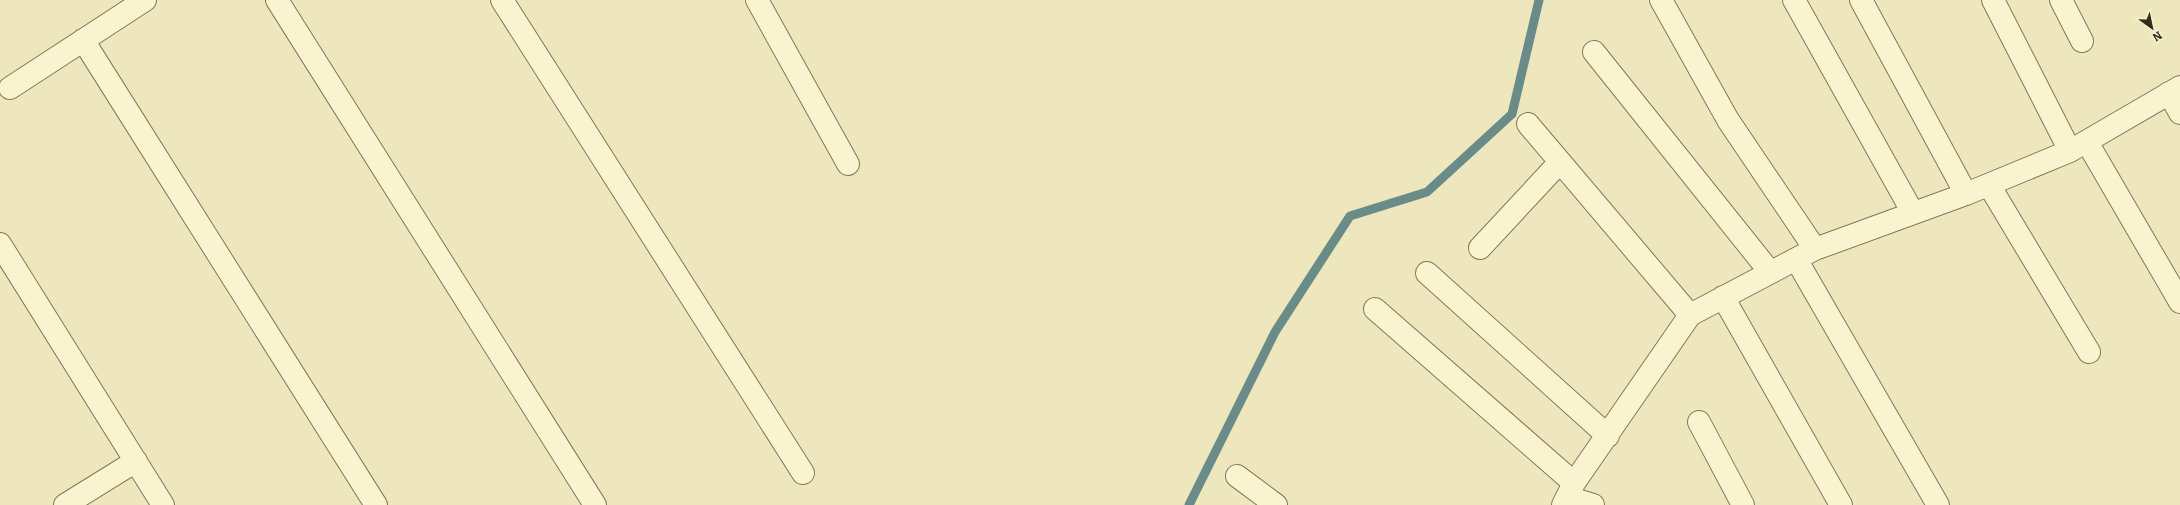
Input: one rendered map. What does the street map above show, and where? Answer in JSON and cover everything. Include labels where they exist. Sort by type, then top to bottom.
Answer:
[{"type":"street","points":[[10,88],[145,0]]},
{"type":"street","points":[[277,0],[595,505]]},
{"type":"street","points":[[502,0],[802,472]]},
{"type":"street","points":[[757,0],[848,164]]},
{"type":"street","points":[[1661,0],[1728,120],[1815,249]]},
{"type":"street","points":[[1794,0],[1913,213]]},
{"type":"street","points":[[1861,0],[1966,194]]},
{"type":"street","points":[[1993,0],[2078,147],[2180,302]]},
{"type":"street","points":[[2061,0],[2082,41]]},
{"type":"street","points":[[84,40],[376,505]]},
{"type":"street","points":[[1594,52],[1770,272]]},
{"type":"street","points":[[1568,495],[1690,315],[1815,249],[1966,194],[2078,147],[2174,90],[2180,113]]},
{"type":"street","points":[[1528,124],[1690,315]]},
{"type":"street","points":[[1480,248],[1560,162]]},
{"type":"street","points":[[1990,184],[2089,352]]},
{"type":"street","points":[[0,244],[163,505]]},
{"type":"street","points":[[1796,259],[1938,505]]},
{"type":"street","points":[[1427,273],[1608,436]]},
{"type":"street","points":[[1723,297],[1841,505]]},
{"type":"street","points":[[1375,309],[1568,495],[1593,505]]},
{"type":"street","points":[[1699,422],[1743,505]]},
{"type":"street","points":[[65,505],[136,461]]},
{"type":"street","points":[[1237,476],[1276,505]]},
{"type":"waterway","points":[[1189,505],[1275,332],[1350,216],[1427,192],[1512,114],[1539,0]]}]
